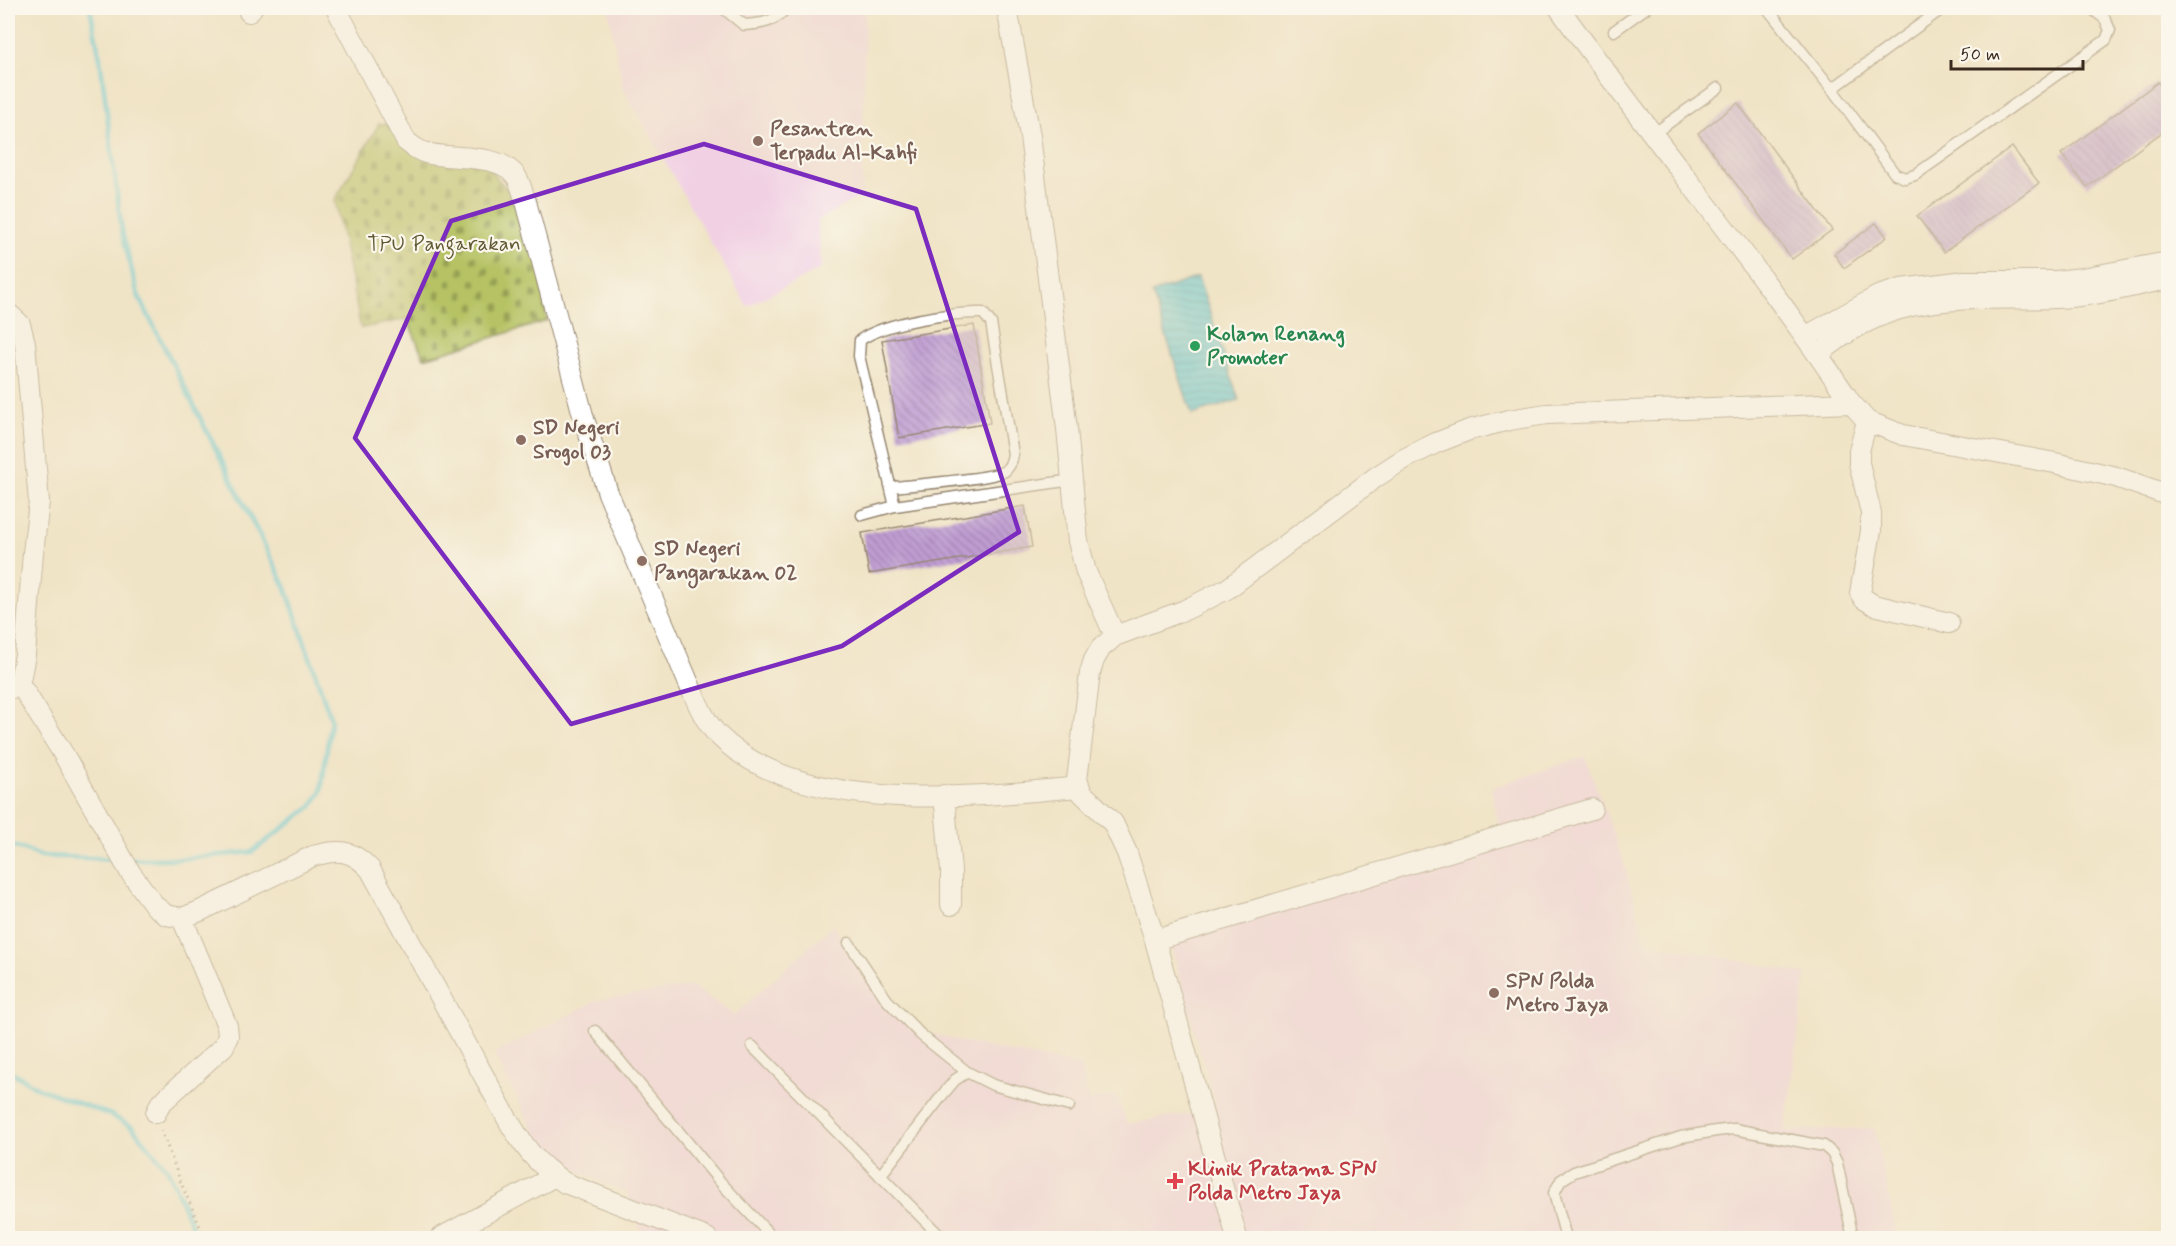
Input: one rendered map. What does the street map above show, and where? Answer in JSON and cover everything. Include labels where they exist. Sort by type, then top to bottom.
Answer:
[{"type":"street","points":[[336,8],[406,141],[415,149],[426,153],[488,160],[505,167],[516,176],[525,198],[584,420],[608,493],[701,711],[717,734],[736,750],[761,765],[790,778],[825,788],[865,793],[944,795],[1005,794],[1079,787]]},
{"type":"street","points":[[1007,8],[1029,136],[1081,558],[1095,595],[1115,636]]},
{"type":"street","points":[[1559,8],[1818,354],[1851,404],[1867,421],[1903,435],[2055,463],[2116,477],[2169,495]]},
{"type":"street","points":[[1805,337],[1878,296],[1901,289],[1965,281],[2057,289],[2082,278],[2169,262]]},
{"type":"street","points":[[1818,354],[1838,337],[1884,312],[1905,306],[2169,279]]},
{"type":"street","points":[[8,313],[20,324],[25,343],[38,488],[38,519],[33,553],[28,633],[13,687],[25,692],[64,755],[129,872],[155,906],[166,915],[182,918],[313,856],[329,852],[344,852],[358,857],[370,869],[526,1150],[545,1169],[564,1182],[707,1239]]},
{"type":"street","points":[[1238,1239],[1155,940],[1121,838],[1113,823],[1079,787],[1077,771],[1090,673],[1101,648],[1115,636],[1185,610],[1227,590],[1376,477],[1404,459],[1436,443],[1470,430],[1509,420],[1547,414],[1851,404]]},
{"type":"street","points":[[1867,421],[1860,451],[1860,463],[1871,513],[1871,531],[1860,593],[1864,599],[1874,605],[1949,623]]},
{"type":"street","points":[[944,795],[951,871],[951,905]]},
{"type":"street","points":[[1155,940],[1592,809]]},
{"type":"street","points":[[156,1113],[160,1104],[224,1046],[228,1036],[227,1026],[182,918]]},
{"type":"street","points":[[440,1239],[555,1176]]},
{"type":"lane","points":[[723,8],[744,25],[764,24],[780,15],[786,8]]},
{"type":"lane","points":[[1614,31],[1646,8]]},
{"type":"lane","points":[[1767,8],[1832,89],[1895,174],[1905,178],[1915,175],[2106,40],[2110,30],[2105,19],[2091,8]]},
{"type":"lane","points":[[1832,89],[1943,8]]},
{"type":"lane","points":[[1653,134],[1718,88]]},
{"type":"lane","points":[[892,487],[990,475],[1006,470],[1012,462],[1013,454],[991,323],[983,313],[960,312],[900,325],[868,334],[860,340],[859,356],[895,506]]},
{"type":"lane","points":[[862,515],[895,506],[1072,480]]},
{"type":"lane","points":[[849,943],[887,1000],[921,1035],[967,1072],[993,1085],[1069,1106]]},
{"type":"lane","points":[[596,1031],[723,1185],[773,1239]]},
{"type":"lane","points":[[752,1046],[942,1239]]},
{"type":"lane","points":[[880,1176],[950,1086],[967,1072]]},
{"type":"lane","points":[[1566,1239],[1554,1193],[1561,1180],[1574,1172],[1681,1137],[1734,1129],[1824,1146],[1832,1153],[1837,1163],[1852,1239]]},
{"type":"path","points":[[156,1113],[204,1239]]},
{"type":"highlighted area","points":[[704,144],[916,209],[1019,532],[842,646],[571,724],[355,438],[451,221]]},
{"type":"shaded area","name":"Pesantren Terpadu Al-Kahfi","points":[[608,8],[865,8],[862,195],[818,220],[821,269],[747,306],[623,88]]},
{"type":"shaded area","name":"SPN Polda Metro Jaya","points":[[1585,756],[1623,861],[1646,942],[1806,974],[1785,1131],[1874,1128],[1897,1235],[1900,1238],[1019,1238],[981,1232],[940,1238],[643,1238],[627,1193],[557,1162],[536,1135],[494,1054],[597,1000],[692,986],[734,1015],[833,925],[860,972],[907,1027],[963,1042],[1081,1066],[1089,1100],[1117,1095],[1127,1124],[1216,1109],[1168,934],[1501,837],[1491,788]]},
{"type":"green space","name":"TPU Pangarakan","points":[[379,124],[388,124],[411,146],[482,160],[513,197],[528,226],[538,253],[547,321],[424,358],[407,319],[361,328],[335,200]]},
{"type":"water","name":"Kolam Renang Promoter","points":[[1198,277],[1239,400],[1192,415],[1152,293]]},
{"type":"building","points":[[2158,82],[2169,96],[2169,127],[2087,187],[2061,154]]},
{"type":"building","points":[[1738,103],[1832,230],[1792,259],[1698,133]]},
{"type":"building","points":[[2012,147],[2039,183],[1944,252],[1917,216]]},
{"type":"building","points":[[1876,223],[1887,237],[1844,268],[1834,254]]},
{"type":"building","points":[[974,325],[990,423],[899,438],[882,340]]},
{"type":"building","points":[[1025,506],[1032,547],[869,574],[862,533]]},
{"type":"waterway","points":[[90,8],[100,58],[122,232],[138,295],[286,588],[331,719],[321,792],[312,806],[252,852],[178,859],[128,859]]},
{"type":"waterway","points":[[8,845],[40,856],[116,859]]},
{"type":"waterway","points":[[8,1070],[38,1088],[111,1115],[132,1127],[168,1170],[197,1238]]},
{"type":"place","name":"Pesantren Terpadu Al-Kahfi","points":[[758,141]]},
{"type":"place","name":"Kolam Renang Promoter","points":[[1195,346]]},
{"type":"place","name":"SD Negeri Srogol 03","points":[[521,440]]},
{"type":"place","name":"SD Negeri Pangarakan 02","points":[[642,561]]},
{"type":"place","name":"SPN Polda Metro Jaya","points":[[1494,993]]},
{"type":"place","name":"Klinik Pratama SPN Polda Metro Jaya","points":[[1175,1181]]}]
